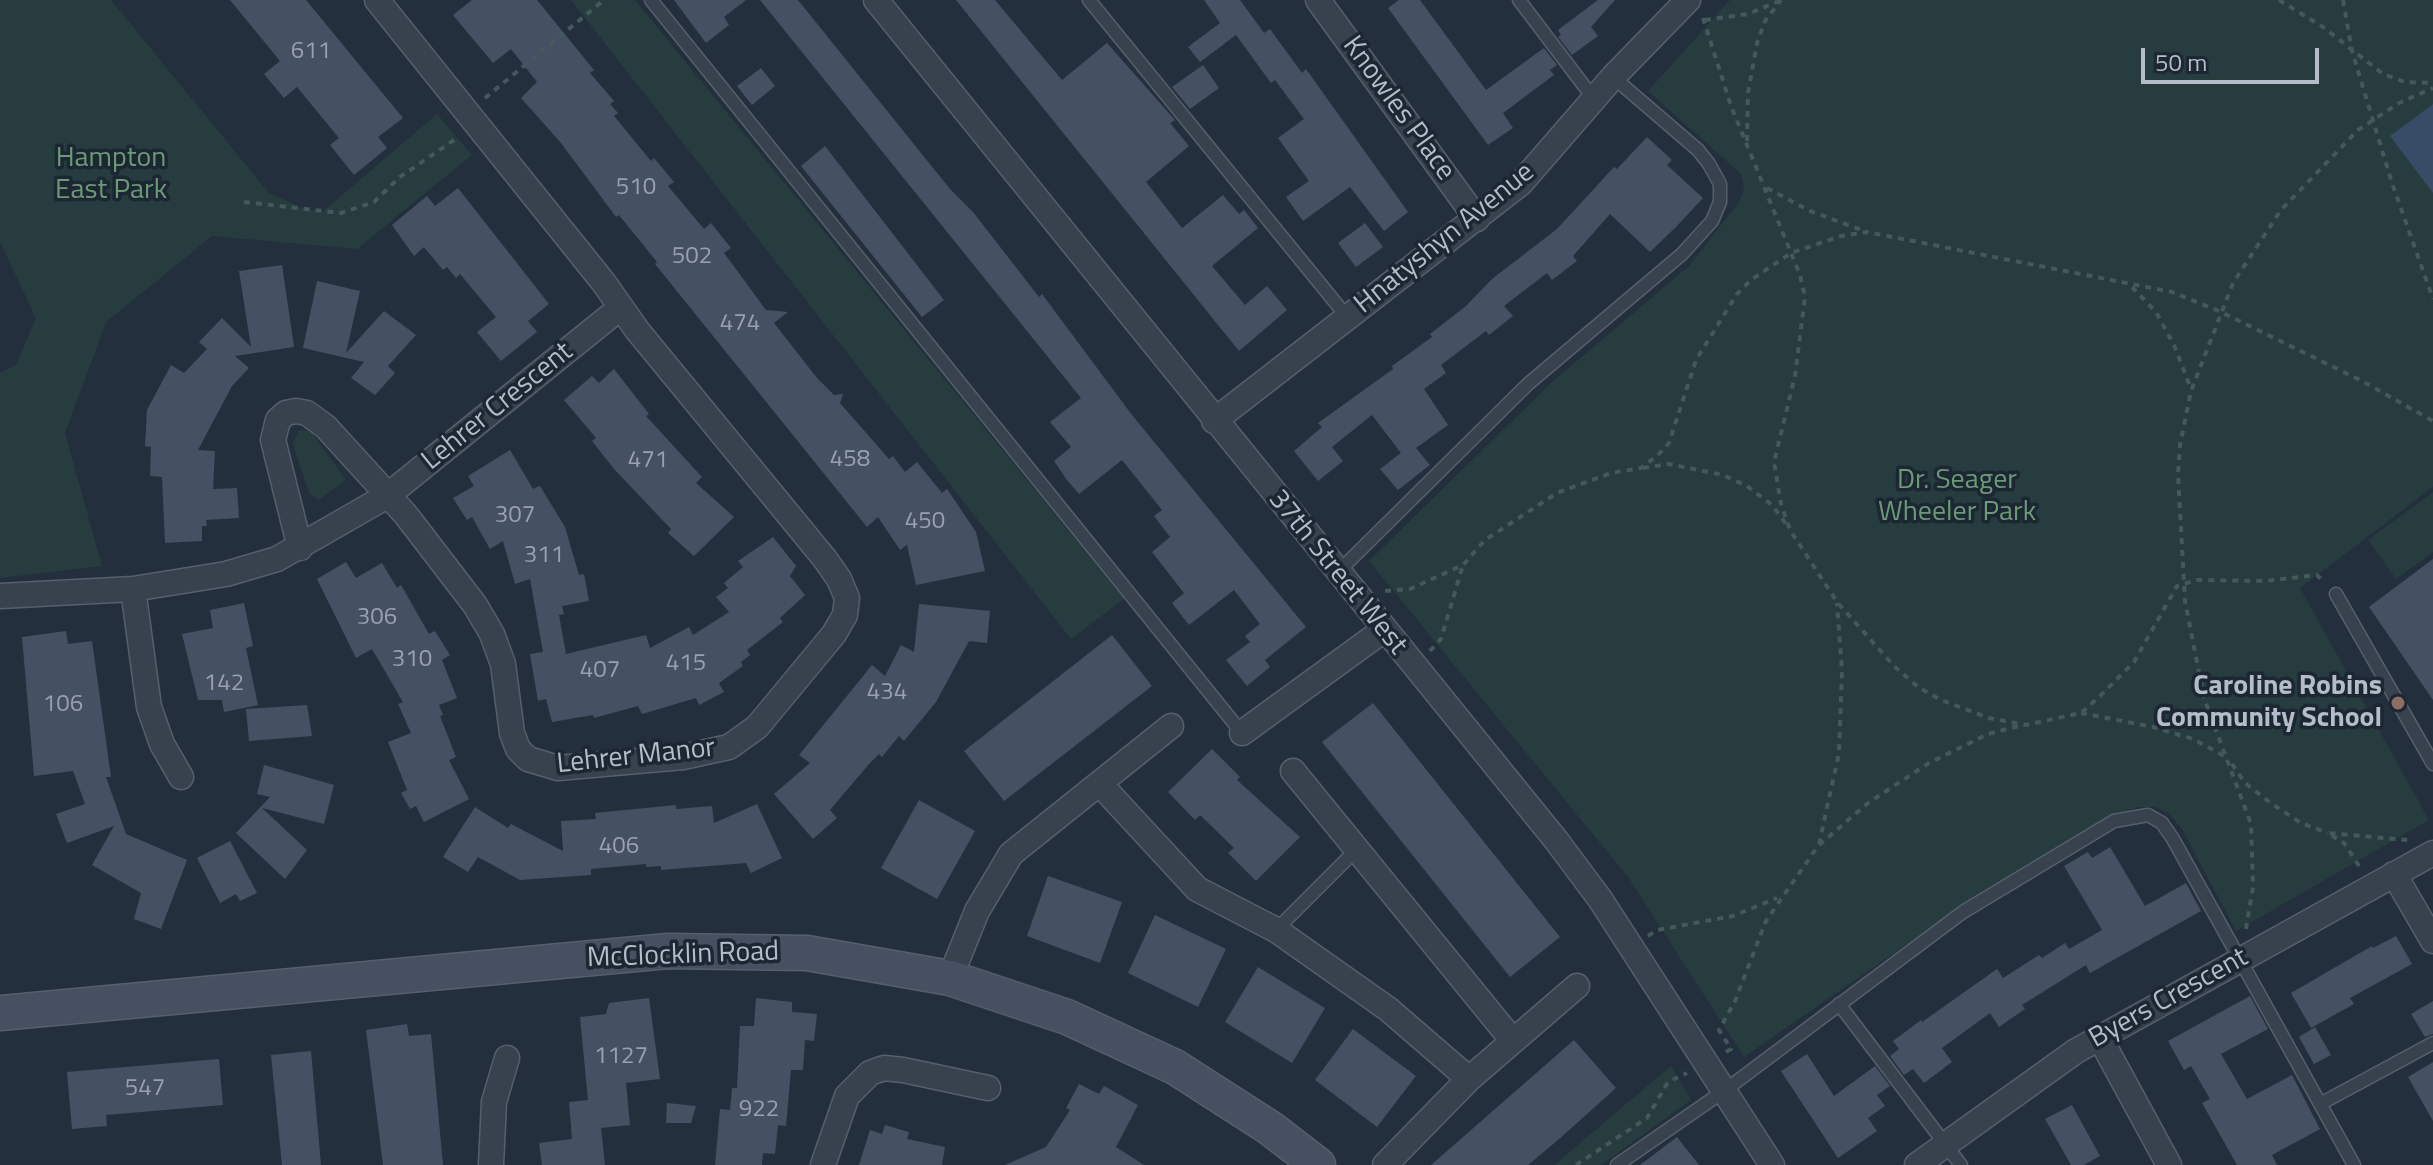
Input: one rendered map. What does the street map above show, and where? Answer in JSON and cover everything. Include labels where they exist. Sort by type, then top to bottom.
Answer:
[{"type":"street","points":[[377,0],[466,127],[604,283],[620,308]]},
{"type":"street","name":"37th Street West","points":[[876,0],[1600,899],[1772,1165]]},
{"type":"street","name":"Knowles Place","points":[[1318,0],[1477,219]]},
{"type":"street","name":"Hnatyshyn Avenue","points":[[1214,421],[1521,183],[1613,77],[1687,2]]},
{"type":"street","name":"Lehrer Manor","points":[[300,548],[273,440],[278,420],[286,413],[307,413],[317,419],[387,496],[475,605],[492,634],[503,664],[512,733],[528,759],[558,768],[683,757],[729,747],[744,738],[834,634],[845,615],[847,598],[825,559],[620,308]]},
{"type":"street","name":"Lehrer Crescent","points":[[0,596],[133,589],[252,567],[300,548],[387,496],[620,308]]},
{"type":"street","points":[[133,589],[149,707],[162,744],[181,777]]},
{"type":"street","points":[[1242,733],[1385,629]]},
{"type":"street","points":[[950,978],[977,911],[1011,854],[1171,726]]},
{"type":"street","points":[[1293,771],[1513,1041]]},
{"type":"street","points":[[1100,784],[1197,889],[1276,930],[1388,1009],[1469,1079]]},
{"type":"street","name":"Byers Crescent","points":[[1917,1165],[2052,1067],[2235,950],[2429,856]]},
{"type":"street","points":[[2394,874],[2433,941]]},
{"type":"street","name":"McClocklin Road","points":[[0,1013],[668,951],[807,953],[950,978],[1067,1017],[1163,1061],[1258,1120],[1318,1165]]},
{"type":"street","points":[[1385,1165],[1469,1079],[1577,986]]},
{"type":"street","points":[[2100,1038],[2169,1165]]},
{"type":"street","points":[[491,1165],[494,1102],[507,1058]]},
{"type":"street","points":[[823,1165],[847,1096],[870,1073],[884,1068],[903,1070],[988,1088]]},
{"type":"lane","points":[[651,0],[1242,733]]},
{"type":"lane","points":[[1089,0],[1348,318]]},
{"type":"lane","points":[[1519,0],[1594,99]]},
{"type":"lane","points":[[1337,573],[1528,384],[1682,254],[1712,221],[1720,202],[1720,184],[1709,164],[1698,150],[1613,77]]},
{"type":"lane","points":[[2336,594],[2433,764]]},
{"type":"lane","points":[[1617,1165],[1724,1091],[1987,896],[2114,821],[2132,815],[2148,815],[2162,823],[2354,1165]]},
{"type":"lane","points":[[1276,930],[1357,849]]},
{"type":"lane","points":[[1839,1004],[1961,1165]]},
{"type":"lane","points":[[2320,1104],[2433,1043]]},
{"type":"path","points":[[244,202],[341,213],[374,202],[400,177],[466,127],[483,100],[604,0]]},
{"type":"path","points":[[1705,20],[1748,14],[1781,0]]},
{"type":"path","points":[[1747,144],[1748,93],[1757,43],[1765,21],[1781,0]]},
{"type":"path","points":[[2279,0],[2323,27],[2383,74],[2405,82],[2433,86]]},
{"type":"path","points":[[2343,0],[2352,51],[2433,299]]},
{"type":"path","points":[[1687,2],[1705,20],[1747,144],[1791,253],[1805,297],[1795,376],[1774,462],[1790,530]]},
{"type":"path","points":[[2235,950],[2246,933],[2254,868],[2251,824],[2198,675],[2184,582],[2178,474],[2180,445],[2191,391],[2221,312],[2247,258],[2281,210],[2373,118],[2433,86]]},
{"type":"path","points":[[1766,188],[1810,211],[1867,232],[2172,292],[2221,312],[2362,381],[2433,421]]},
{"type":"path","points":[[1641,468],[1669,443],[1696,360],[1724,312],[1751,280],[1791,253],[1867,232]]},
{"type":"path","points":[[2131,285],[2156,312],[2174,345],[2191,391]]},
{"type":"path","points":[[1364,607],[1387,590],[1410,589],[1463,565],[1485,540],[1557,493],[1611,473],[1669,464],[1723,475],[1747,486],[1772,505],[1837,602],[1918,687],[1989,718],[2026,725]]},
{"type":"path","points":[[1412,665],[1441,639],[1463,565]]},
{"type":"path","points":[[2081,713],[2134,662],[2170,592],[2184,582],[2266,581],[2317,575],[2336,594]]},
{"type":"path","points":[[1818,846],[1839,753],[1842,671],[1837,602]]},
{"type":"path","points":[[1576,1165],[1647,1118],[1668,1082],[1731,1049],[1719,1030],[1779,898],[1818,846],[1868,803],[1929,763],[1988,734],[2081,713],[2193,739],[2229,759],[2245,783],[2272,804],[2301,823],[2344,843],[2360,868]]},
{"type":"path","points":[[2328,833],[2411,839],[2429,856]]},
{"type":"path","points":[[1657,930],[1733,916],[1779,898]]},
{"type":"green space","name":"Hampton East Park","points":[[0,0],[111,0],[269,193],[300,207],[322,212],[437,114],[472,155],[357,249],[212,236],[106,322],[65,433],[102,566],[0,578],[0,373],[16,365],[36,318],[0,242]]},
{"type":"green space","points":[[571,0],[635,0],[1124,599],[1071,639]]},
{"type":"green space","name":"Dr. Seager Wheeler Park","points":[[1730,0],[2433,0],[2433,487],[2300,588],[2429,820],[2236,931],[2182,829],[2170,815],[2156,807],[2139,807],[2119,814],[1985,890],[1744,1057],[1628,877],[1369,561],[1551,383],[1688,267],[1739,202],[1744,188],[1741,174],[1648,91]]},
{"type":"green space","points":[[298,431],[312,433],[346,480],[319,500],[309,493],[293,444]]},
{"type":"green space","points":[[2433,492],[2433,552],[2396,579],[2368,540]]},
{"type":"green space","points":[[1671,1066],[1691,1100],[1601,1165],[1554,1165]]},
{"type":"water","points":[[2433,104],[2433,193],[2390,136]]},
{"type":"building","points":[[230,0],[306,0],[403,118],[378,137],[387,148],[354,175],[330,145],[339,138],[297,87],[284,98],[264,74],[280,61]]},
{"type":"building","points":[[472,0],[537,0],[594,70],[590,73],[614,101],[610,104],[618,113],[614,116],[651,161],[654,158],[674,182],[668,186],[704,229],[711,223],[731,248],[724,253],[766,310],[788,312],[774,323],[817,378],[834,395],[843,394],[840,403],[889,459],[893,456],[905,472],[917,462],[942,493],[947,489],[976,532],[985,571],[916,585],[907,545],[900,550],[878,517],[867,527],[655,264],[657,262],[619,215],[616,217],[561,143],[521,98],[537,82],[511,49],[493,63],[453,15]]},
{"type":"building","points":[[674,0],[746,0],[724,17],[729,25],[706,43]]},
{"type":"building","points":[[760,0],[798,0],[1039,297],[1042,294],[1132,415],[1306,627],[1265,660],[1270,667],[1247,686],[1226,660],[1250,642],[1245,636],[1260,624],[1234,590],[1189,625],[1172,603],[1184,593],[1152,552],[1170,537],[1154,516],[1162,510],[1122,460],[1079,494],[1067,480],[1054,461],[1071,447],[1050,422],[1081,398]]},
{"type":"building","points":[[956,0],[995,0],[1062,80],[1107,43],[1175,120],[1170,123],[1189,146],[1146,182],[1182,228],[1223,195],[1239,214],[1244,210],[1258,228],[1212,266],[1245,305],[1267,286],[1287,310],[1239,351]]},
{"type":"building","points":[[1204,0],[1240,0],[1264,33],[1270,29],[1302,73],[1306,69],[1408,212],[1384,231],[1350,187],[1303,221],[1286,197],[1309,181],[1278,138],[1304,119],[1275,80],[1271,83],[1236,35],[1200,62],[1188,47],[1220,23]]},
{"type":"building","points":[[1399,0],[1420,0],[1486,90],[1544,48],[1557,65],[1550,70],[1554,75],[1503,113],[1513,128],[1488,145],[1388,8]]},
{"type":"building","points":[[1598,0],[1615,0],[1591,27],[1598,36],[1572,55],[1558,37],[1561,35],[1558,30]]},
{"type":"building","points":[[1203,65],[1219,88],[1190,109],[1172,87]]},
{"type":"building","points":[[761,68],[775,86],[752,105],[737,86]]},
{"type":"building","points":[[1647,137],[1672,160],[1667,165],[1703,198],[1676,227],[1650,252],[1610,214],[1573,256],[1577,261],[1552,280],[1547,273],[1504,306],[1513,316],[1489,335],[1486,331],[1441,365],[1446,373],[1424,389],[1448,425],[1416,448],[1430,465],[1398,490],[1380,469],[1401,453],[1372,415],[1332,447],[1343,461],[1318,481],[1294,451],[1322,427],[1318,423],[1393,369],[1392,366],[1432,337],[1430,334],[1466,306],[1492,279],[1557,229],[1614,167],[1617,169]]},
{"type":"building","points":[[825,146],[944,300],[922,317],[801,166]]},
{"type":"building","points":[[458,188],[549,304],[528,321],[537,332],[501,361],[477,332],[496,317],[460,274],[456,278],[447,267],[443,270],[424,247],[414,256],[392,225],[427,196],[435,206]]},
{"type":"building","points":[[1365,223],[1383,247],[1356,267],[1338,243]]},
{"type":"building","points":[[282,265],[294,347],[235,356],[249,368],[232,386],[198,450],[215,451],[213,489],[237,488],[239,518],[206,520],[207,526],[202,526],[202,541],[165,543],[162,477],[150,476],[151,447],[145,446],[147,410],[171,365],[184,373],[207,349],[199,342],[222,318],[251,347],[239,271]]},
{"type":"building","points":[[317,281],[360,291],[346,353],[384,311],[416,335],[388,366],[395,373],[375,395],[351,378],[364,362],[303,348]]},
{"type":"building","points":[[614,369],[649,414],[646,416],[702,477],[696,483],[734,517],[694,556],[668,533],[671,529],[614,469],[592,441],[596,438],[564,400],[592,376],[599,383]]},
{"type":"building","points":[[510,450],[533,489],[540,486],[565,527],[579,575],[584,574],[589,601],[562,606],[564,614],[559,615],[566,654],[646,635],[650,648],[689,627],[693,635],[729,612],[716,597],[728,588],[724,583],[743,567],[738,561],[773,537],[796,566],[790,576],[805,595],[780,618],[783,622],[747,650],[750,655],[741,662],[743,666],[719,683],[724,692],[699,705],[696,698],[642,714],[638,706],[594,718],[593,715],[552,722],[546,699],[538,701],[530,654],[543,652],[530,579],[515,584],[503,541],[490,549],[472,517],[467,520],[453,498],[474,486],[468,476]]},
{"type":"building","points":[[2433,559],[2433,700],[2369,607]]},
{"type":"building","points":[[346,562],[356,578],[382,563],[397,588],[401,585],[429,634],[435,631],[450,655],[442,660],[457,698],[439,705],[443,715],[440,716],[456,757],[449,760],[469,799],[424,822],[416,806],[410,809],[401,793],[407,790],[388,742],[411,733],[398,704],[403,702],[372,649],[356,658],[317,579]]},
{"type":"building","points":[[244,603],[253,646],[246,648],[258,705],[224,712],[222,700],[198,700],[182,634],[213,628],[210,610]]},
{"type":"building","points":[[919,604],[990,611],[987,643],[969,641],[936,702],[904,741],[899,736],[882,757],[879,754],[869,764],[830,810],[837,818],[813,839],[774,794],[810,763],[799,755],[872,665],[885,676],[901,645],[914,652]]},
{"type":"building","points":[[66,631],[68,644],[92,641],[111,777],[106,777],[126,834],[187,860],[161,929],[134,919],[141,893],[92,865],[114,826],[67,843],[56,814],[85,804],[73,771],[34,776],[22,637]]},
{"type":"building","points":[[1112,635],[1152,686],[1004,801],[964,751]]},
{"type":"building","points":[[1373,703],[1560,937],[1510,977],[1322,742]]},
{"type":"building","points":[[307,705],[312,736],[249,741],[246,709]]},
{"type":"building","points":[[1212,749],[1240,777],[1237,780],[1300,837],[1256,881],[1228,853],[1234,848],[1200,815],[1195,820],[1168,792]]},
{"type":"building","points":[[264,765],[334,785],[324,824],[262,808],[307,850],[285,879],[236,833],[270,797],[257,794]]},
{"type":"building","points":[[919,800],[975,831],[937,899],[881,868]]},
{"type":"building","points":[[757,804],[782,858],[751,873],[746,863],[661,870],[661,866],[646,867],[646,864],[591,869],[591,875],[520,880],[478,857],[468,872],[443,857],[475,807],[508,828],[511,824],[563,851],[561,821],[596,819],[595,813],[676,805],[676,809],[712,806],[714,823]]},
{"type":"building","points":[[230,841],[257,893],[240,901],[236,894],[220,903],[197,858]]},
{"type":"building","points":[[2110,847],[2145,906],[2186,883],[2201,911],[2090,973],[2086,965],[2022,1005],[2025,1009],[1999,1027],[1990,1013],[1942,1048],[1952,1062],[1924,1083],[1913,1069],[1904,1075],[1890,1056],[1899,1049],[1893,1041],[1921,1020],[1997,969],[2003,978],[2039,955],[2042,958],[2065,943],[2069,949],[2102,930],[2064,866],[2088,852],[2092,858]]},
{"type":"building","points":[[1048,876],[1122,902],[1100,963],[1027,936]]},
{"type":"building","points":[[1155,915],[1226,949],[1198,1007],[1128,973]]},
{"type":"building","points":[[2396,936],[2412,964],[2350,998],[2354,1004],[2311,1028],[2291,993],[2372,946]]},
{"type":"building","points":[[1258,967],[1325,1008],[1292,1063],[1225,1022]]},
{"type":"building","points":[[2250,996],[2268,1029],[2221,1054],[2247,1099],[2292,1075],[2320,1129],[2272,1155],[2277,1165],[2237,1165],[2202,1103],[2210,1099],[2191,1066],[2184,1070],[2168,1041]]},
{"type":"building","points":[[649,998],[660,1079],[626,1083],[630,1125],[601,1128],[605,1165],[542,1165],[539,1143],[572,1139],[569,1102],[588,1100],[580,1017],[606,1014],[609,1003]]},
{"type":"building","points":[[756,998],[792,1002],[792,1012],[817,1014],[814,1041],[805,1040],[803,1070],[791,1070],[786,1126],[778,1125],[775,1154],[763,1153],[762,1165],[715,1165],[720,1109],[730,1110],[732,1088],[737,1088],[740,1026],[754,1026]]},
{"type":"building","points":[[2433,1001],[2433,1034],[2425,1037],[2411,1014]]},
{"type":"building","points":[[407,1024],[409,1036],[431,1034],[443,1165],[383,1165],[366,1030]]},
{"type":"building","points":[[2315,1027],[2331,1055],[2314,1064],[2299,1037]]},
{"type":"building","points":[[1353,1029],[1416,1076],[1377,1127],[1315,1080]]},
{"type":"building","points":[[1574,1040],[1616,1088],[1558,1140],[1528,1165],[1431,1165]]},
{"type":"building","points":[[311,1051],[321,1165],[282,1165],[271,1055]]},
{"type":"building","points":[[1807,1054],[1834,1096],[1875,1066],[1890,1086],[1877,1095],[1885,1106],[1868,1118],[1877,1131],[1838,1158],[1781,1071]]},
{"type":"building","points":[[219,1059],[223,1105],[106,1115],[107,1126],[72,1129],[67,1072]]},
{"type":"building","points":[[2433,1062],[2433,1121],[2408,1077]]},
{"type":"building","points":[[1079,1084],[1099,1094],[1104,1086],[1138,1105],[1116,1147],[1144,1165],[1005,1165],[1046,1147],[1070,1110],[1066,1108]]},
{"type":"building","points":[[667,1103],[696,1106],[691,1123],[666,1123]]},
{"type":"building","points":[[2072,1105],[2100,1156],[2084,1165],[2071,1165],[2045,1119]]},
{"type":"building","points":[[885,1125],[909,1132],[907,1139],[945,1147],[942,1165],[859,1165],[870,1130],[882,1134]]},
{"type":"building","points":[[1677,1137],[1699,1165],[1640,1165]]},
{"type":"place","name":"Caroline Robins Community School","points":[[2398,703]]}]
